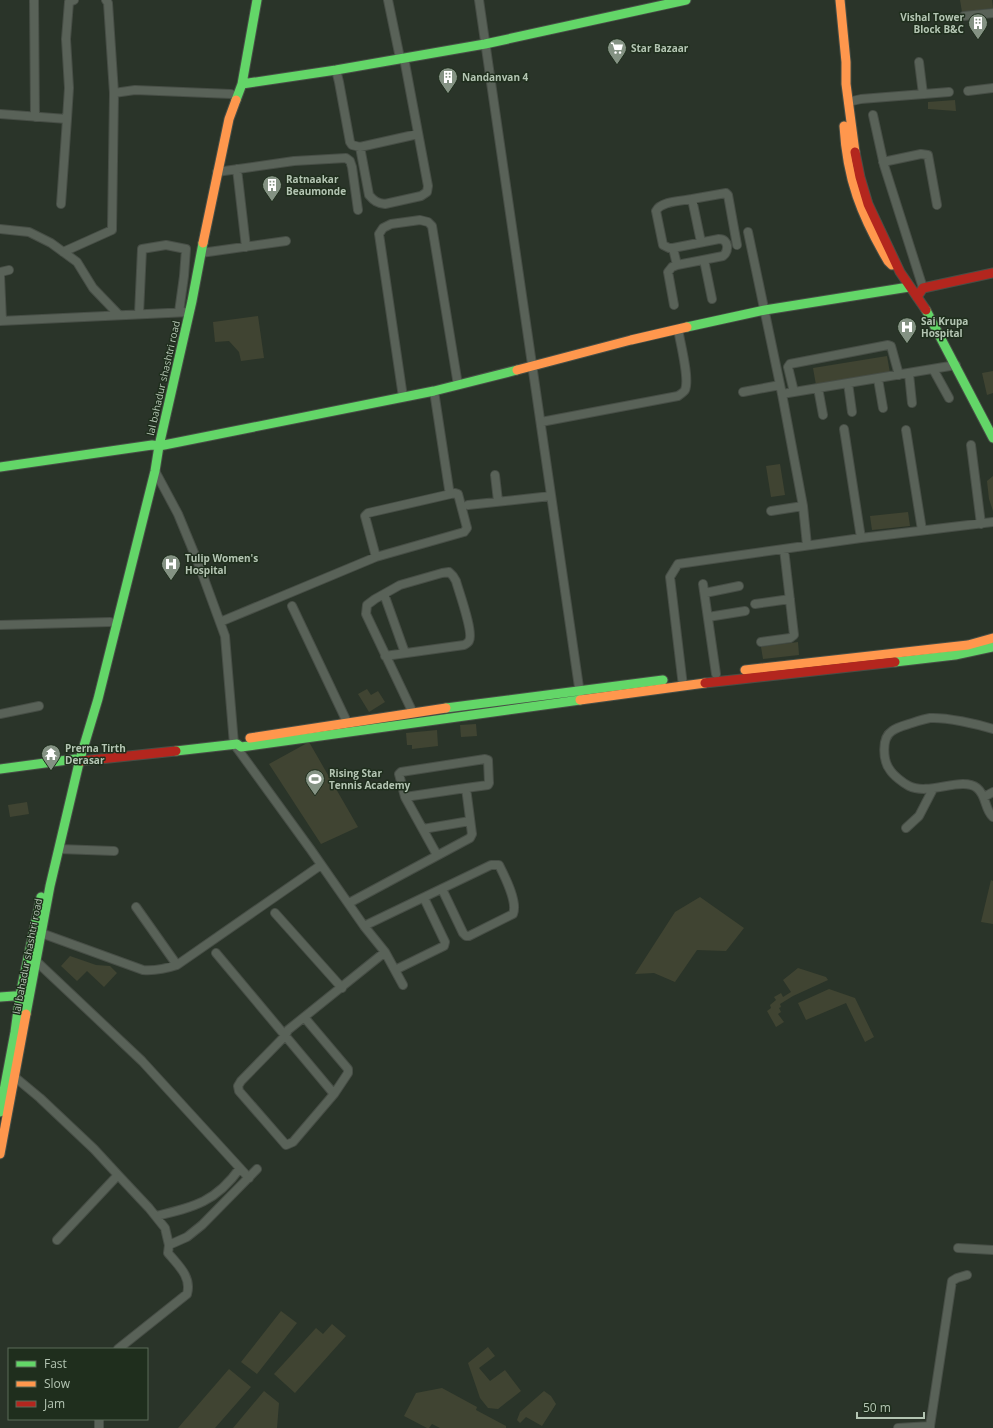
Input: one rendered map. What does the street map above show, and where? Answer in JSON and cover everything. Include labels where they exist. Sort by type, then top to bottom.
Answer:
[{"type":"street","points":[[34,0],[35,117]]},
{"type":"street","points":[[61,204],[69,88],[66,39],[69,2],[74,0]]},
{"type":"street","points":[[63,252],[112,230],[114,93],[108,3],[106,0]]},
{"type":"street","points":[[184,312],[223,112],[236,88],[250,0]]},
{"type":"street","name":"lal bahadur shashtri road","points":[[0,1154],[16,1078],[36,961],[77,760],[104,677],[155,471],[155,445],[184,312],[201,253],[217,172],[257,0]]},
{"type":"street","points":[[360,147],[370,195],[374,200],[385,204],[421,196],[427,192],[428,186],[418,134],[388,0]]},
{"type":"street","points":[[479,0],[581,700]]},
{"type":"street","points":[[114,93],[135,90],[236,88],[485,44],[686,0]]},
{"type":"street","points":[[840,0],[848,102]]},
{"type":"street","points":[[964,16],[993,13]]},
{"type":"street","points":[[919,62],[923,94]]},
{"type":"street","points":[[336,70],[350,142],[352,145],[360,147],[418,134]]},
{"type":"street","points":[[968,90],[993,88]]},
{"type":"street","points":[[948,92],[860,99],[848,102],[843,108],[846,161],[854,192],[864,220],[888,261],[900,272],[909,287],[924,306],[993,438]]},
{"type":"street","points":[[0,114],[67,119]]},
{"type":"street","points":[[873,114],[883,162],[896,207],[923,288]]},
{"type":"street","points":[[883,162],[920,154],[928,155],[937,205]]},
{"type":"street","points":[[217,172],[294,161],[339,157],[346,158],[350,161],[352,167],[358,210]]},
{"type":"street","points":[[237,169],[246,247]]},
{"type":"street","points":[[674,305],[668,272],[672,266],[723,256],[726,253],[727,247],[726,241],[723,239],[673,248],[663,245],[656,211],[658,207],[665,204],[726,193],[728,195],[737,245]]},
{"type":"street","points":[[692,199],[701,242]]},
{"type":"street","points":[[403,398],[379,234],[383,228],[391,224],[420,220],[428,222],[432,226],[458,385]]},
{"type":"street","points":[[0,229],[29,232],[51,243],[77,262],[93,288],[119,315]]},
{"type":"street","points":[[748,232],[782,394],[803,506],[806,546]]},
{"type":"street","points":[[201,253],[286,241]]},
{"type":"street","points":[[727,247],[750,243]]},
{"type":"street","points":[[139,314],[142,249],[166,245],[186,249],[184,312]]},
{"type":"street","points":[[673,248],[677,265]]},
{"type":"street","points":[[704,260],[712,299]]},
{"type":"street","points":[[9,270],[1,272],[0,276],[1,321],[184,312]]},
{"type":"street","points":[[917,297],[923,288],[993,273]]},
{"type":"street","points":[[0,467],[155,445],[403,398],[678,329],[765,310],[909,287]]},
{"type":"street","points":[[541,422],[678,396],[685,390],[687,383],[686,369],[678,329]]},
{"type":"street","points":[[794,392],[788,368],[790,364],[888,345],[891,346],[899,376]]},
{"type":"street","points":[[782,394],[899,376],[956,365]]},
{"type":"street","points":[[933,369],[950,398]]},
{"type":"street","points":[[908,374],[912,403]]},
{"type":"street","points":[[878,379],[883,408]]},
{"type":"street","points":[[848,384],[852,412]]},
{"type":"street","points":[[743,392],[780,385]]},
{"type":"street","points":[[818,388],[823,415]]},
{"type":"street","points":[[434,391],[449,489]]},
{"type":"street","points":[[844,429],[861,538]]},
{"type":"street","points":[[906,430],[922,530]]},
{"type":"street","points":[[0,1112],[15,1032],[20,995],[61,809],[77,760],[155,445]]},
{"type":"street","points":[[971,445],[981,524]]},
{"type":"street","points":[[155,471],[178,514],[225,636],[235,744],[364,926],[385,952],[403,985]]},
{"type":"street","points":[[496,475],[498,501]]},
{"type":"street","points":[[220,622],[376,557],[464,532],[467,528],[458,494],[455,493],[368,513],[365,516],[376,557]]},
{"type":"street","points":[[468,505],[552,496]]},
{"type":"street","points":[[771,511],[803,506]]},
{"type":"street","points":[[683,682],[670,577],[678,564],[861,538],[993,522]]},
{"type":"street","points":[[761,642],[790,638],[794,635],[784,549]]},
{"type":"street","points":[[385,656],[464,645],[469,642],[471,636],[470,627],[456,581],[449,572],[400,586],[375,598],[365,610],[385,656],[413,713]]},
{"type":"street","points":[[703,584],[716,674]]},
{"type":"street","points":[[705,593],[739,586]]},
{"type":"street","points":[[384,594],[405,653]]},
{"type":"street","points":[[755,604],[790,599]]},
{"type":"street","points":[[292,606],[347,722]]},
{"type":"street","points":[[708,617],[745,611]]},
{"type":"street","points":[[0,625],[110,622]]},
{"type":"street","points":[[0,769],[235,744],[241,747],[581,700],[683,682],[716,674],[968,645],[993,638]]},
{"type":"street","points":[[235,744],[241,739],[347,722],[580,690],[683,682],[955,655],[993,647]]},
{"type":"street","points":[[0,714],[39,706]]},
{"type":"street","points":[[993,729],[959,721],[930,718],[908,724],[891,731],[886,740],[884,749],[886,762],[890,771],[909,786],[925,790],[953,785],[969,785],[977,788],[984,797],[988,813],[993,817]]},
{"type":"street","points":[[406,797],[488,785],[488,760],[485,758],[400,772],[399,774],[406,797],[437,856]]},
{"type":"street","points":[[349,903],[470,838],[472,834],[466,788]]},
{"type":"street","points":[[906,828],[919,816],[933,789]]},
{"type":"street","points":[[984,797],[993,792]]},
{"type":"street","points":[[423,829],[470,821]]},
{"type":"street","points":[[59,849],[114,852]]},
{"type":"street","points":[[364,926],[491,864],[498,865],[503,873],[514,901],[515,909],[513,914],[469,936],[466,936],[463,933],[442,889]]},
{"type":"street","points":[[42,934],[143,970],[160,970],[177,965],[321,865]]},
{"type":"street","points":[[395,970],[444,946],[445,942],[424,898]]},
{"type":"street","points":[[136,907],[177,965]]},
{"type":"street","points":[[275,913],[342,988]]},
{"type":"street","points":[[304,1017],[348,1069],[348,1073],[334,1094],[293,1142],[288,1145],[284,1144],[239,1091],[238,1086],[241,1081],[285,1036],[288,1030],[304,1017],[342,988],[385,952]]},
{"type":"street","points":[[216,953],[334,1094]]},
{"type":"street","points":[[36,961],[142,1061],[249,1178]]},
{"type":"street","points":[[0,997],[30,995]]},
{"type":"street","points":[[16,1078],[94,1149],[156,1216],[165,1228],[169,1245],[168,1253],[185,1273],[189,1287],[187,1294],[119,1348]]},
{"type":"street","points":[[156,1216],[191,1207],[210,1199],[222,1189],[240,1168]]},
{"type":"street","points":[[169,1245],[187,1237],[202,1225],[258,1169]]},
{"type":"street","points":[[57,1240],[118,1175]]},
{"type":"street","points":[[958,1248],[993,1250]]},
{"type":"street","points":[[898,1428],[930,1427],[952,1281],[967,1275]]},
{"type":"green space","points":[[960,0],[992,0],[993,8],[962,12]]},
{"type":"green space","points":[[955,100],[956,111],[928,109],[928,102]]},
{"type":"green space","points":[[258,316],[264,358],[241,361],[239,352],[229,341],[215,342],[213,322]]},
{"type":"green space","points":[[887,356],[890,373],[816,385],[813,368]]},
{"type":"green space","points":[[993,371],[993,393],[987,395],[982,373]]},
{"type":"green space","points":[[780,464],[785,495],[771,497],[766,466]]},
{"type":"green space","points":[[993,476],[993,511],[989,499],[987,481]]},
{"type":"green space","points":[[908,512],[910,526],[872,530],[870,516]]},
{"type":"green space","points":[[798,642],[799,655],[763,659],[761,647]]},
{"type":"green space","points":[[367,689],[371,695],[378,691],[385,702],[369,712],[358,694]]},
{"type":"green space","points":[[476,724],[477,736],[461,737],[460,725]]},
{"type":"green space","points":[[437,730],[438,746],[412,749],[412,745],[407,745],[406,733]]},
{"type":"green space","name":"Rising Star Tennis Academy","points":[[309,742],[358,827],[321,844],[269,764]]},
{"type":"green space","points":[[27,802],[29,814],[10,817],[8,805]]},
{"type":"green space","points":[[991,880],[993,881],[993,924],[981,922]]},
{"type":"green space","points":[[700,897],[744,928],[726,951],[697,950],[675,982],[654,973],[635,974],[675,912]]},
{"type":"green space","points":[[70,956],[96,965],[110,966],[117,973],[104,987],[87,971],[77,981],[61,966]]},
{"type":"green space","points":[[798,968],[826,977],[828,980],[793,996],[780,1004],[781,1007],[779,1008],[781,1012],[778,1014],[784,1022],[776,1027],[767,1011],[771,1008],[770,1005],[776,1000],[774,997],[781,993],[783,997],[791,992],[783,980]]},
{"type":"green space","points":[[829,989],[855,998],[874,1037],[865,1042],[846,1003],[806,1020],[798,1003]]},
{"type":"green space","points":[[281,1311],[297,1323],[257,1374],[241,1362]]},
{"type":"green space","points":[[332,1324],[346,1336],[295,1393],[274,1374],[316,1328],[323,1334]]},
{"type":"green space","points":[[488,1347],[495,1356],[479,1368],[490,1381],[505,1370],[521,1391],[498,1409],[488,1408],[480,1398],[468,1363]]},
{"type":"green space","points":[[229,1369],[251,1387],[215,1428],[178,1428]]},
{"type":"green space","points":[[442,1388],[477,1407],[476,1410],[506,1426],[506,1428],[440,1428],[432,1424],[429,1428],[427,1428],[404,1416],[416,1393]]},
{"type":"green space","points":[[264,1391],[279,1403],[277,1428],[233,1428]]},
{"type":"green space","points":[[544,1391],[551,1396],[556,1404],[542,1426],[526,1417],[520,1423],[517,1420],[520,1412]]},
{"type":"traffic: fast","points":[[236,100],[242,84],[257,0]]},
{"type":"traffic: fast","points":[[242,84],[336,70],[485,44],[686,0]]},
{"type":"traffic: fast","points":[[80,759],[98,699],[155,471],[159,446],[192,301],[203,243]]},
{"type":"traffic: fast","points":[[687,327],[765,310],[909,287]]},
{"type":"traffic: fast","points":[[926,310],[993,438]]},
{"type":"traffic: fast","points":[[0,467],[152,445],[159,446],[434,391],[517,370]]},
{"type":"traffic: fast","points":[[895,662],[955,655],[993,647]]},
{"type":"traffic: fast","points":[[446,708],[663,680]]},
{"type":"traffic: fast","points":[[176,751],[237,744],[241,747],[580,700]]},
{"type":"traffic: fast","points":[[0,769],[75,759]]},
{"type":"traffic: fast","points":[[26,1014],[50,886],[79,763]]},
{"type":"traffic: fast","points":[[0,1112],[15,1032],[20,995],[41,897]]},
{"type":"traffic: fast","points":[[0,997],[27,995]]},
{"type":"traffic: slow","points":[[840,0],[846,62],[846,84],[855,152]]},
{"type":"traffic: slow","points":[[203,243],[229,119],[236,100]]},
{"type":"traffic: slow","points":[[844,126],[848,163],[857,196],[878,244],[892,265]]},
{"type":"traffic: slow","points":[[517,370],[687,327]]},
{"type":"traffic: slow","points":[[745,670],[968,645],[993,638]]},
{"type":"traffic: slow","points":[[580,700],[705,683]]},
{"type":"traffic: slow","points":[[250,738],[446,708]]},
{"type":"traffic: slow","points":[[0,1154],[26,1014]]},
{"type":"traffic: jam","points":[[855,152],[860,177],[868,204],[900,272],[926,310]]},
{"type":"traffic: jam","points":[[917,297],[923,288],[993,273]]},
{"type":"traffic: jam","points":[[705,683],[895,662]]},
{"type":"traffic: jam","points":[[81,761],[176,751]]},
{"type":"place","name":"Vishal Tower Block B&C","points":[[978,40]]},
{"type":"place","name":"Star Bazaar","points":[[617,65]]},
{"type":"place","name":"Nandanvan 4","points":[[448,94]]},
{"type":"place","name":"Ratnaakar Beaumonde","points":[[272,202]]},
{"type":"place","name":"Sai Krupa Hospital","points":[[907,344]]},
{"type":"place","name":"Tulip Women's Hospital","points":[[171,581]]},
{"type":"place","name":"Prerna Tirth Derasar","points":[[51,771]]},
{"type":"place","name":"Rising Star Tennis Academy","points":[[315,796]]}]
